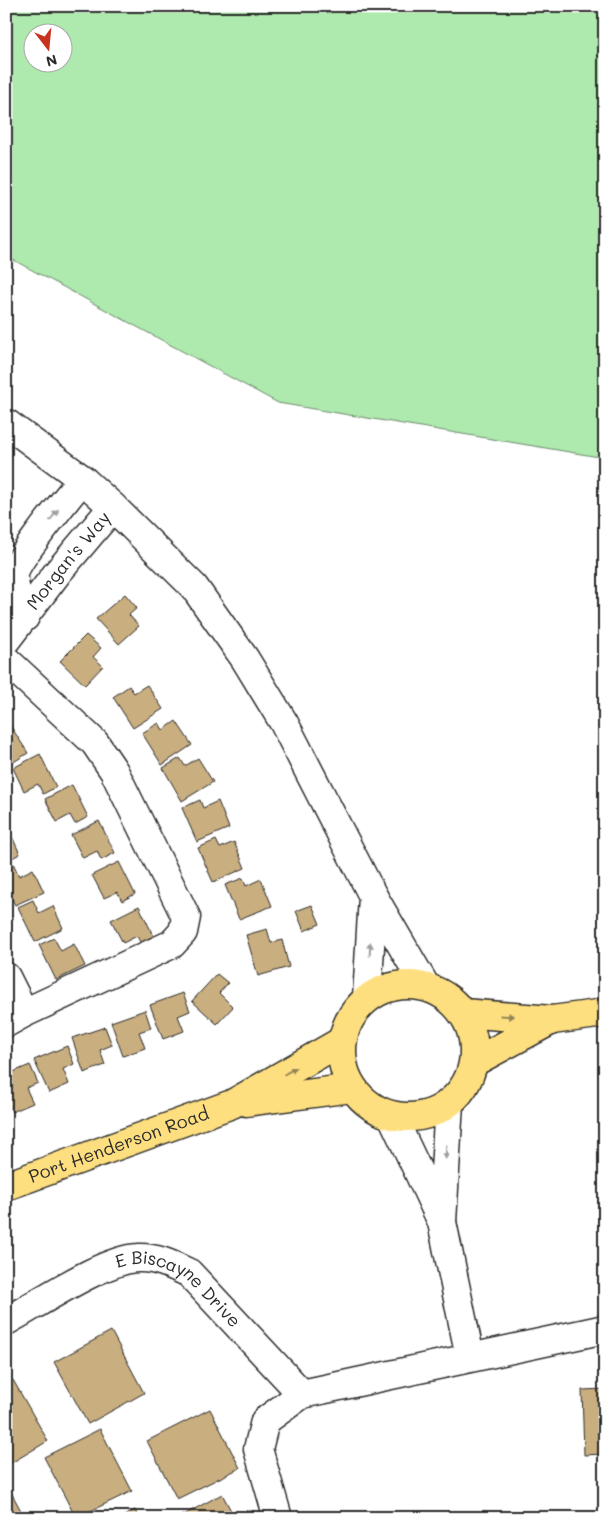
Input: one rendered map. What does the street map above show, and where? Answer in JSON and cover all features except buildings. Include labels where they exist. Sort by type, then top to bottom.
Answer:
[{"type":"main road","points":[[395,986],[426,987],[447,997],[463,1013],[474,1037],[474,1062],[465,1085],[449,1103],[422,1116],[392,1116],[369,1105],[352,1088],[342,1065],[342,1041],[350,1017],[367,998],[395,986]]},
{"type":"main road","points":[[463,1013],[552,1020],[605,1013]]},
{"type":"main road","points":[[474,1062],[552,1020]]},
{"type":"main road","name":"Port Henderson Road","points":[[6,1186],[232,1104],[342,1041]]},
{"type":"main road","name":"Port Henderson Road","points":[[232,1104],[352,1088]]},
{"type":"street","points":[[6,423],[82,479],[194,586],[246,659],[284,723],[373,896],[426,987]]},
{"type":"street","name":"Morgan's Way","points":[[25,617],[15,590],[13,574],[27,551],[82,479]]},
{"type":"street","name":"Morgan's Way","points":[[6,640],[58,572],[113,507]]},
{"type":"street","points":[[6,660],[95,743],[114,771],[186,916],[183,932],[172,944],[15,1018],[6,977]]},
{"type":"street","points":[[367,998],[373,896]]},
{"type":"street","points":[[442,1222],[449,1103]]},
{"type":"street","points":[[392,1116],[442,1222],[470,1357]]},
{"type":"street","name":"E Biscayne Drive","points":[[6,1321],[111,1263],[138,1258],[164,1261],[189,1273],[302,1394]]},
{"type":"street","points":[[278,1518],[258,1449],[265,1422],[302,1394],[605,1328]]},
{"type":"green space","points":[[6,6],[605,6],[605,458],[278,403],[6,256]]}]
